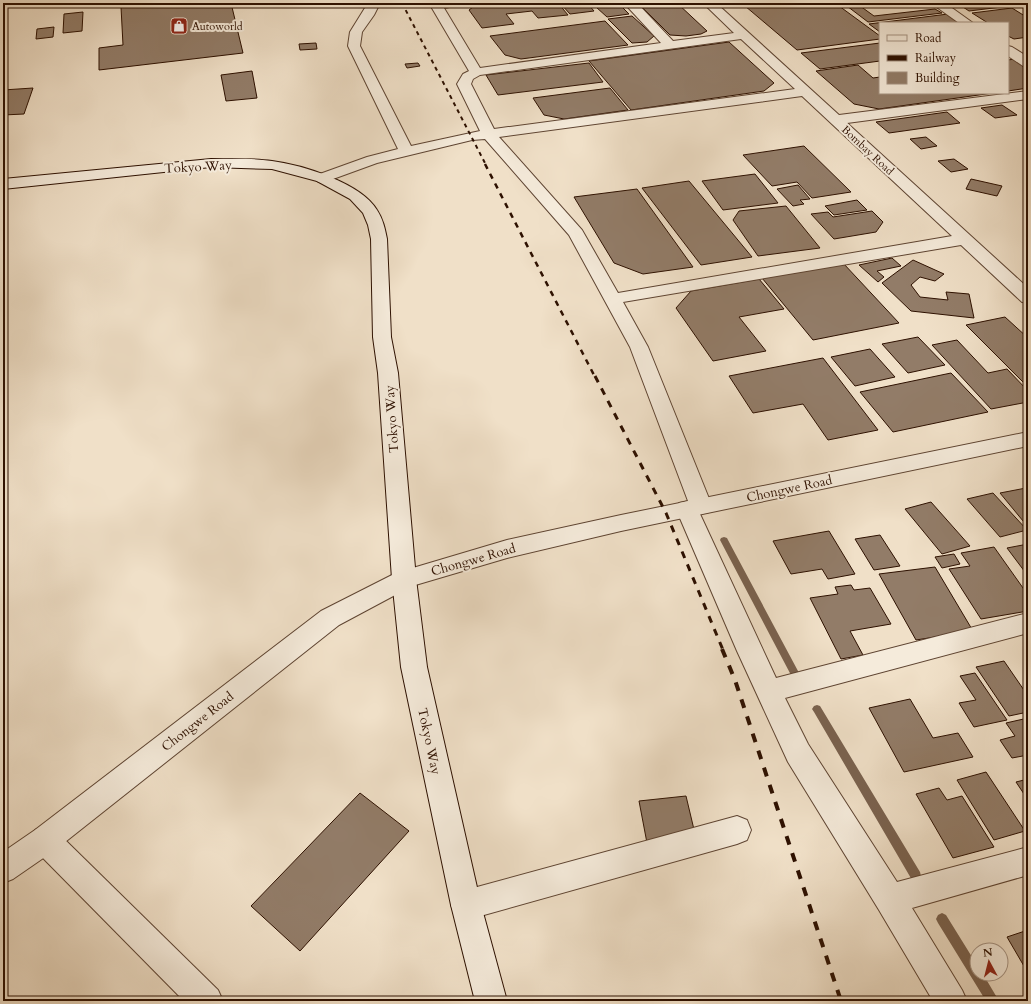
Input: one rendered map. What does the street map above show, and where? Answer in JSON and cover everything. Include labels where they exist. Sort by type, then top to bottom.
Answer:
[{"type":"street","points":[[374,3],[368,15],[356,32],[354,46],[406,151]]},
{"type":"street","points":[[457,3],[435,4],[476,72]]},
{"type":"street","points":[[630,3],[670,45]]},
{"type":"street","name":"Bombay Road","points":[[708,3],[1028,298]]},
{"type":"street","points":[[937,3],[966,22]]},
{"type":"street","points":[[743,35],[476,72],[468,77],[464,84],[489,134],[576,234],[639,347],[694,508],[769,691],[798,753],[890,899],[951,1001]]},
{"type":"street","points":[[1009,51],[1028,63]]},
{"type":"street","points":[[322,178],[372,160],[406,151],[489,134],[805,92]]},
{"type":"street","points":[[836,120],[1028,95]]},
{"type":"street","name":"Tokyo Way","points":[[3,184],[211,163],[272,165],[322,178],[356,196],[370,211],[376,225],[379,239],[382,337],[388,373],[404,579],[414,666],[488,999]]},
{"type":"street","points":[[612,299],[964,239]]},
{"type":"street","name":"Chongwe Road","points":[[3,869],[45,840],[330,618],[404,579],[507,549],[694,508],[1028,439]]},
{"type":"street","points":[[769,691],[1028,623]]},
{"type":"street","points":[[466,905],[737,830]]},
{"type":"street","points":[[45,840],[207,1001]]},
{"type":"street","points":[[890,899],[1028,860]]},
{"type":"building","points":[[117,3],[144,3],[117,6]]},
{"type":"building","name":"Autoworld","points":[[155,3],[231,3],[243,53],[99,70],[99,48],[123,45],[121,7]]},
{"type":"building","points":[[558,3],[568,15],[538,18],[532,11],[506,14],[514,24],[482,28],[469,10],[477,4]]},
{"type":"building","points":[[560,3],[587,3],[594,11],[570,14]]},
{"type":"building","points":[[638,3],[677,3],[707,31],[701,34],[686,36],[670,35]]},
{"type":"building","points":[[749,3],[835,3],[879,35],[879,39],[797,50],[745,6]]},
{"type":"building","points":[[843,3],[856,3],[874,16],[935,9],[942,13],[868,22]]},
{"type":"building","points":[[957,3],[1015,3],[1018,5],[969,11]]},
{"type":"building","points":[[619,4],[629,14],[607,17],[596,7]]},
{"type":"building","points":[[1012,8],[1028,18],[1028,37],[1014,39],[1009,36],[1009,22],[986,22],[972,13]]},
{"type":"building","points":[[83,12],[82,31],[63,33],[64,14]]},
{"type":"building","points":[[948,14],[960,22],[885,22]]},
{"type":"building","points":[[632,16],[654,36],[647,42],[632,43],[608,19]]},
{"type":"building","points":[[605,21],[628,45],[521,59],[505,55],[490,36]]},
{"type":"building","points":[[879,23],[879,31],[869,24]]},
{"type":"building","points":[[54,27],[53,37],[36,39],[37,29]]},
{"type":"building","points":[[729,42],[774,83],[764,91],[631,110],[589,61]]},
{"type":"building","points":[[316,43],[317,49],[300,50],[299,44]]},
{"type":"building","points":[[879,43],[879,61],[820,69],[801,53]]},
{"type":"building","points":[[1015,59],[1028,68],[1028,88],[1009,91],[1009,60]]},
{"type":"building","points":[[418,63],[420,66],[407,68],[405,64]]},
{"type":"building","points":[[589,63],[603,82],[498,95],[486,75]]},
{"type":"building","points":[[858,65],[873,78],[879,77],[879,94],[986,94],[879,109],[854,104],[816,71]]},
{"type":"building","points":[[252,71],[257,98],[226,101],[221,75]]},
{"type":"building","points":[[33,88],[24,114],[3,115],[3,90]]},
{"type":"building","points":[[610,88],[628,110],[564,119],[544,115],[533,98]]},
{"type":"building","points":[[1002,105],[1017,115],[995,118],[981,108]]},
{"type":"building","points":[[947,112],[960,123],[889,133],[876,122]]},
{"type":"building","points":[[926,137],[937,146],[921,149],[910,139]]},
{"type":"building","points":[[804,146],[851,192],[812,198],[797,182],[772,186],[743,155]]},
{"type":"building","points":[[954,159],[968,169],[951,172],[938,161]]},
{"type":"building","points":[[755,174],[778,203],[723,210],[702,181]]},
{"type":"building","points":[[971,179],[1002,186],[997,196],[966,189]]},
{"type":"building","points":[[689,181],[752,257],[701,265],[642,188]]},
{"type":"building","points":[[798,185],[810,199],[800,200],[804,204],[793,206],[777,189]]},
{"type":"building","points":[[637,189],[693,267],[643,274],[614,263],[574,197]]},
{"type":"building","points":[[857,200],[867,210],[834,215],[825,206]]},
{"type":"building","points":[[786,206],[820,248],[758,256],[733,220],[739,211]]},
{"type":"building","points":[[872,211],[883,222],[876,232],[834,239],[811,214],[828,212],[833,217]]},
{"type":"building","points":[[892,258],[901,266],[877,271],[884,277],[878,282],[859,265]]},
{"type":"building","points":[[913,260],[944,274],[935,281],[920,277],[911,285],[920,297],[948,300],[946,292],[969,294],[974,318],[911,311],[882,283]]},
{"type":"building","points":[[843,263],[899,323],[813,340],[762,278]]},
{"type":"building","points":[[759,279],[784,309],[739,317],[766,351],[713,361],[676,308],[691,291]]},
{"type":"building","points":[[1005,317],[1028,338],[1028,387],[966,325]]},
{"type":"building","points":[[918,337],[945,365],[908,373],[882,344]]},
{"type":"building","points":[[957,340],[988,373],[1007,369],[1028,391],[1028,402],[991,409],[932,345]]},
{"type":"building","points":[[870,349],[895,377],[855,386],[831,357]]},
{"type":"building","points":[[823,358],[878,430],[828,440],[803,404],[753,413],[729,376]]},
{"type":"building","points":[[951,373],[988,412],[893,432],[860,392]]},
{"type":"building","points":[[1026,488],[1028,490],[1028,527],[1000,493]]},
{"type":"building","points":[[993,493],[1027,530],[1000,537],[967,499]]},
{"type":"building","points":[[931,502],[970,546],[942,554],[905,509]]},
{"type":"building","points":[[829,531],[855,574],[828,579],[822,569],[791,574],[773,541]]},
{"type":"building","points":[[880,535],[900,566],[874,570],[855,539]]},
{"type":"building","points":[[1028,544],[1028,576],[1007,548]]},
{"type":"building","points":[[994,547],[1028,595],[1028,611],[981,619],[949,569],[970,566],[961,553]]},
{"type":"building","points":[[954,554],[960,564],[942,568],[935,557]]},
{"type":"building","points":[[935,567],[973,631],[916,640],[879,574]]},
{"type":"building","points":[[851,585],[854,590],[870,588],[891,624],[850,631],[863,655],[841,659],[810,598],[838,594],[835,587]]},
{"type":"building","points":[[1004,661],[1028,696],[1028,712],[1009,716],[976,667]]},
{"type":"building","points":[[975,673],[1007,720],[974,727],[959,703],[976,700],[960,676]]},
{"type":"building","points":[[910,699],[933,738],[958,733],[973,757],[904,772],[869,708]]},
{"type":"building","points":[[1028,718],[1028,755],[1012,758],[1000,740],[1015,736],[1006,723]]},
{"type":"building","points":[[986,772],[1025,831],[994,840],[957,780]]},
{"type":"building","points":[[1028,779],[1028,800],[1016,782]]},
{"type":"building","points":[[939,788],[947,800],[962,796],[994,847],[953,858],[916,794]]},
{"type":"building","points":[[360,793],[409,831],[300,951],[251,906]]},
{"type":"building","points":[[686,796],[696,838],[647,843],[639,801]]},
{"type":"building","points":[[1028,930],[1028,973],[1007,937]]},
{"type":"waterway","points":[[724,540],[795,674]]},
{"type":"waterway","points":[[817,709],[916,876]]},
{"type":"waterway","points":[[942,919],[993,1001]]},
{"type":"railway","points":[[402,3],[486,165]]},
{"type":"railway","points":[[485,164],[595,377]]},
{"type":"railway","points":[[595,376],[666,513],[723,650]]},
{"type":"railway","points":[[722,649],[735,680],[841,1001]]},
{"type":"place","name":"Autoworld","points":[[179,26]]}]
